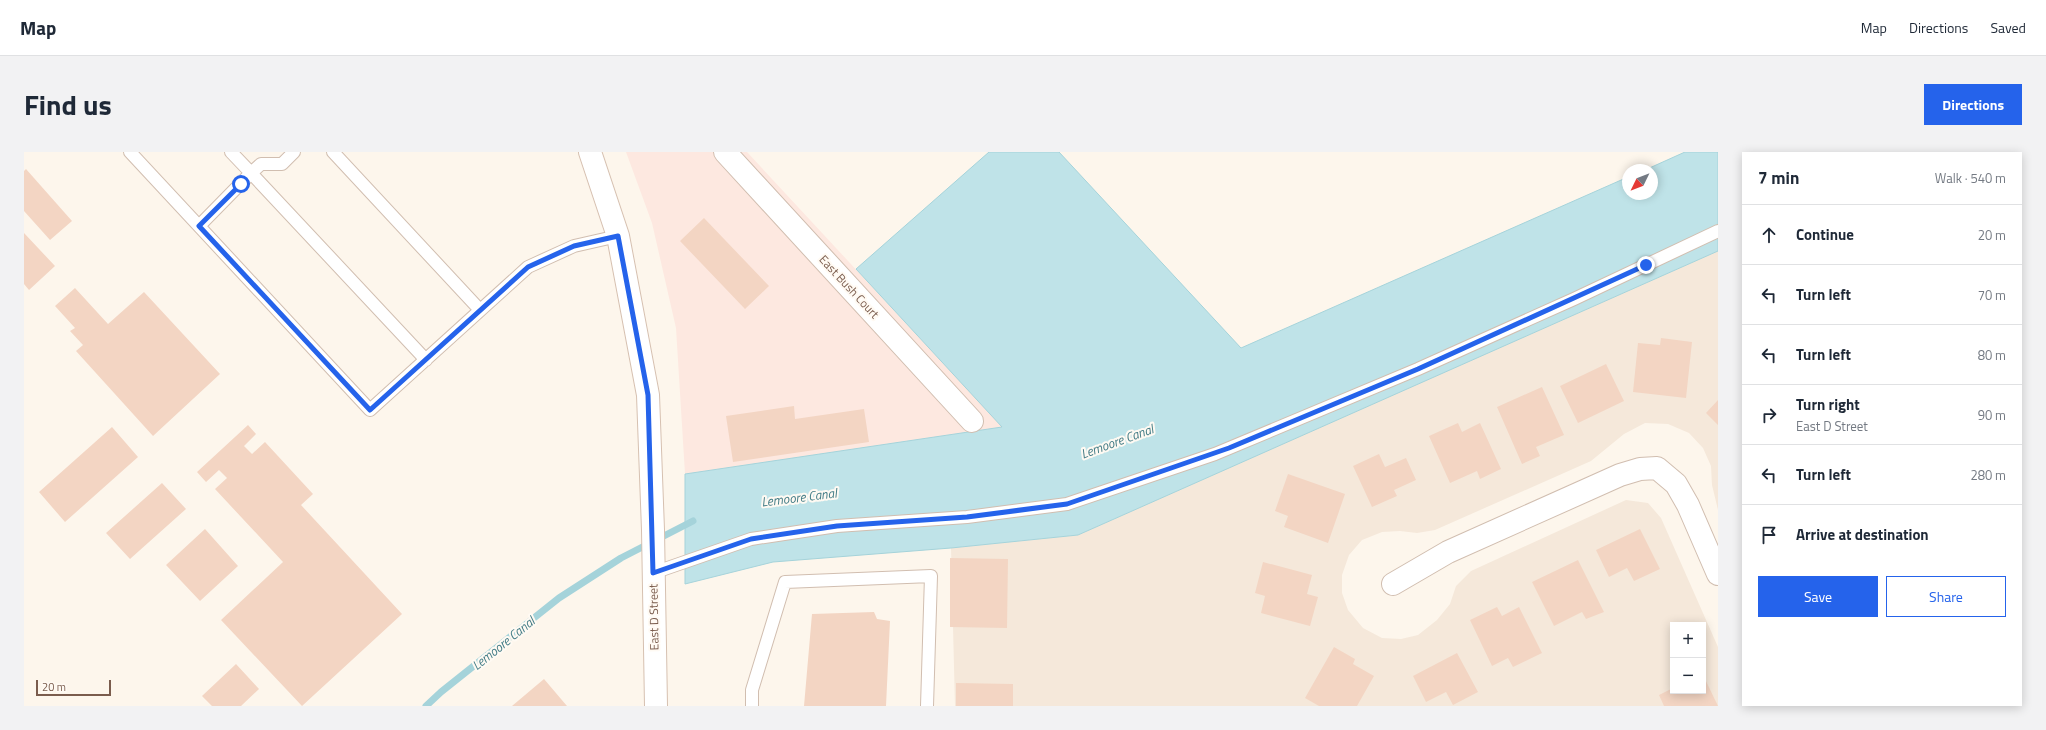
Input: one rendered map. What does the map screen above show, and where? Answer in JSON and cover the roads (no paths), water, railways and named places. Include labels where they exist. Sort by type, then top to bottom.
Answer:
[{"type":"street","name":"East D Street","points":[[590,152],[618,236],[648,395],[652,502],[656,706]]},
{"type":"street","name":"East Bush Court","points":[[725,152],[972,422]]},
{"type":"street","points":[[1393,584],[1448,552],[1620,475],[1657,468],[1676,484],[1688,505],[1718,574]]},
{"type":"lane","points":[[130,152],[370,410],[528,267],[574,246],[618,236]]},
{"type":"lane","points":[[231,152],[426,360]]},
{"type":"lane","points":[[199,226],[251,173],[261,158],[282,164],[294,152]]},
{"type":"lane","points":[[333,152],[480,310]]},
{"type":"lane","points":[[653,573],[751,539],[837,526],[967,517],[1067,504],[1215,454],[1411,372],[1574,299],[1718,231]]},
{"type":"lane","points":[[752,706],[752,690],[784,582],[931,576],[927,706]]},
{"type":"water","points":[[989,152],[1059,152],[1241,348],[1622,180],[1622,200],[1658,200],[1658,164],[1685,152],[1718,152],[1718,251],[1078,535],[951,548],[773,562],[685,584],[685,474],[1002,427],[856,269]]},
{"type":"waterway","name":"Lemoore Canal","points":[[426,706],[441,692],[559,598],[621,558],[693,521]]}]
